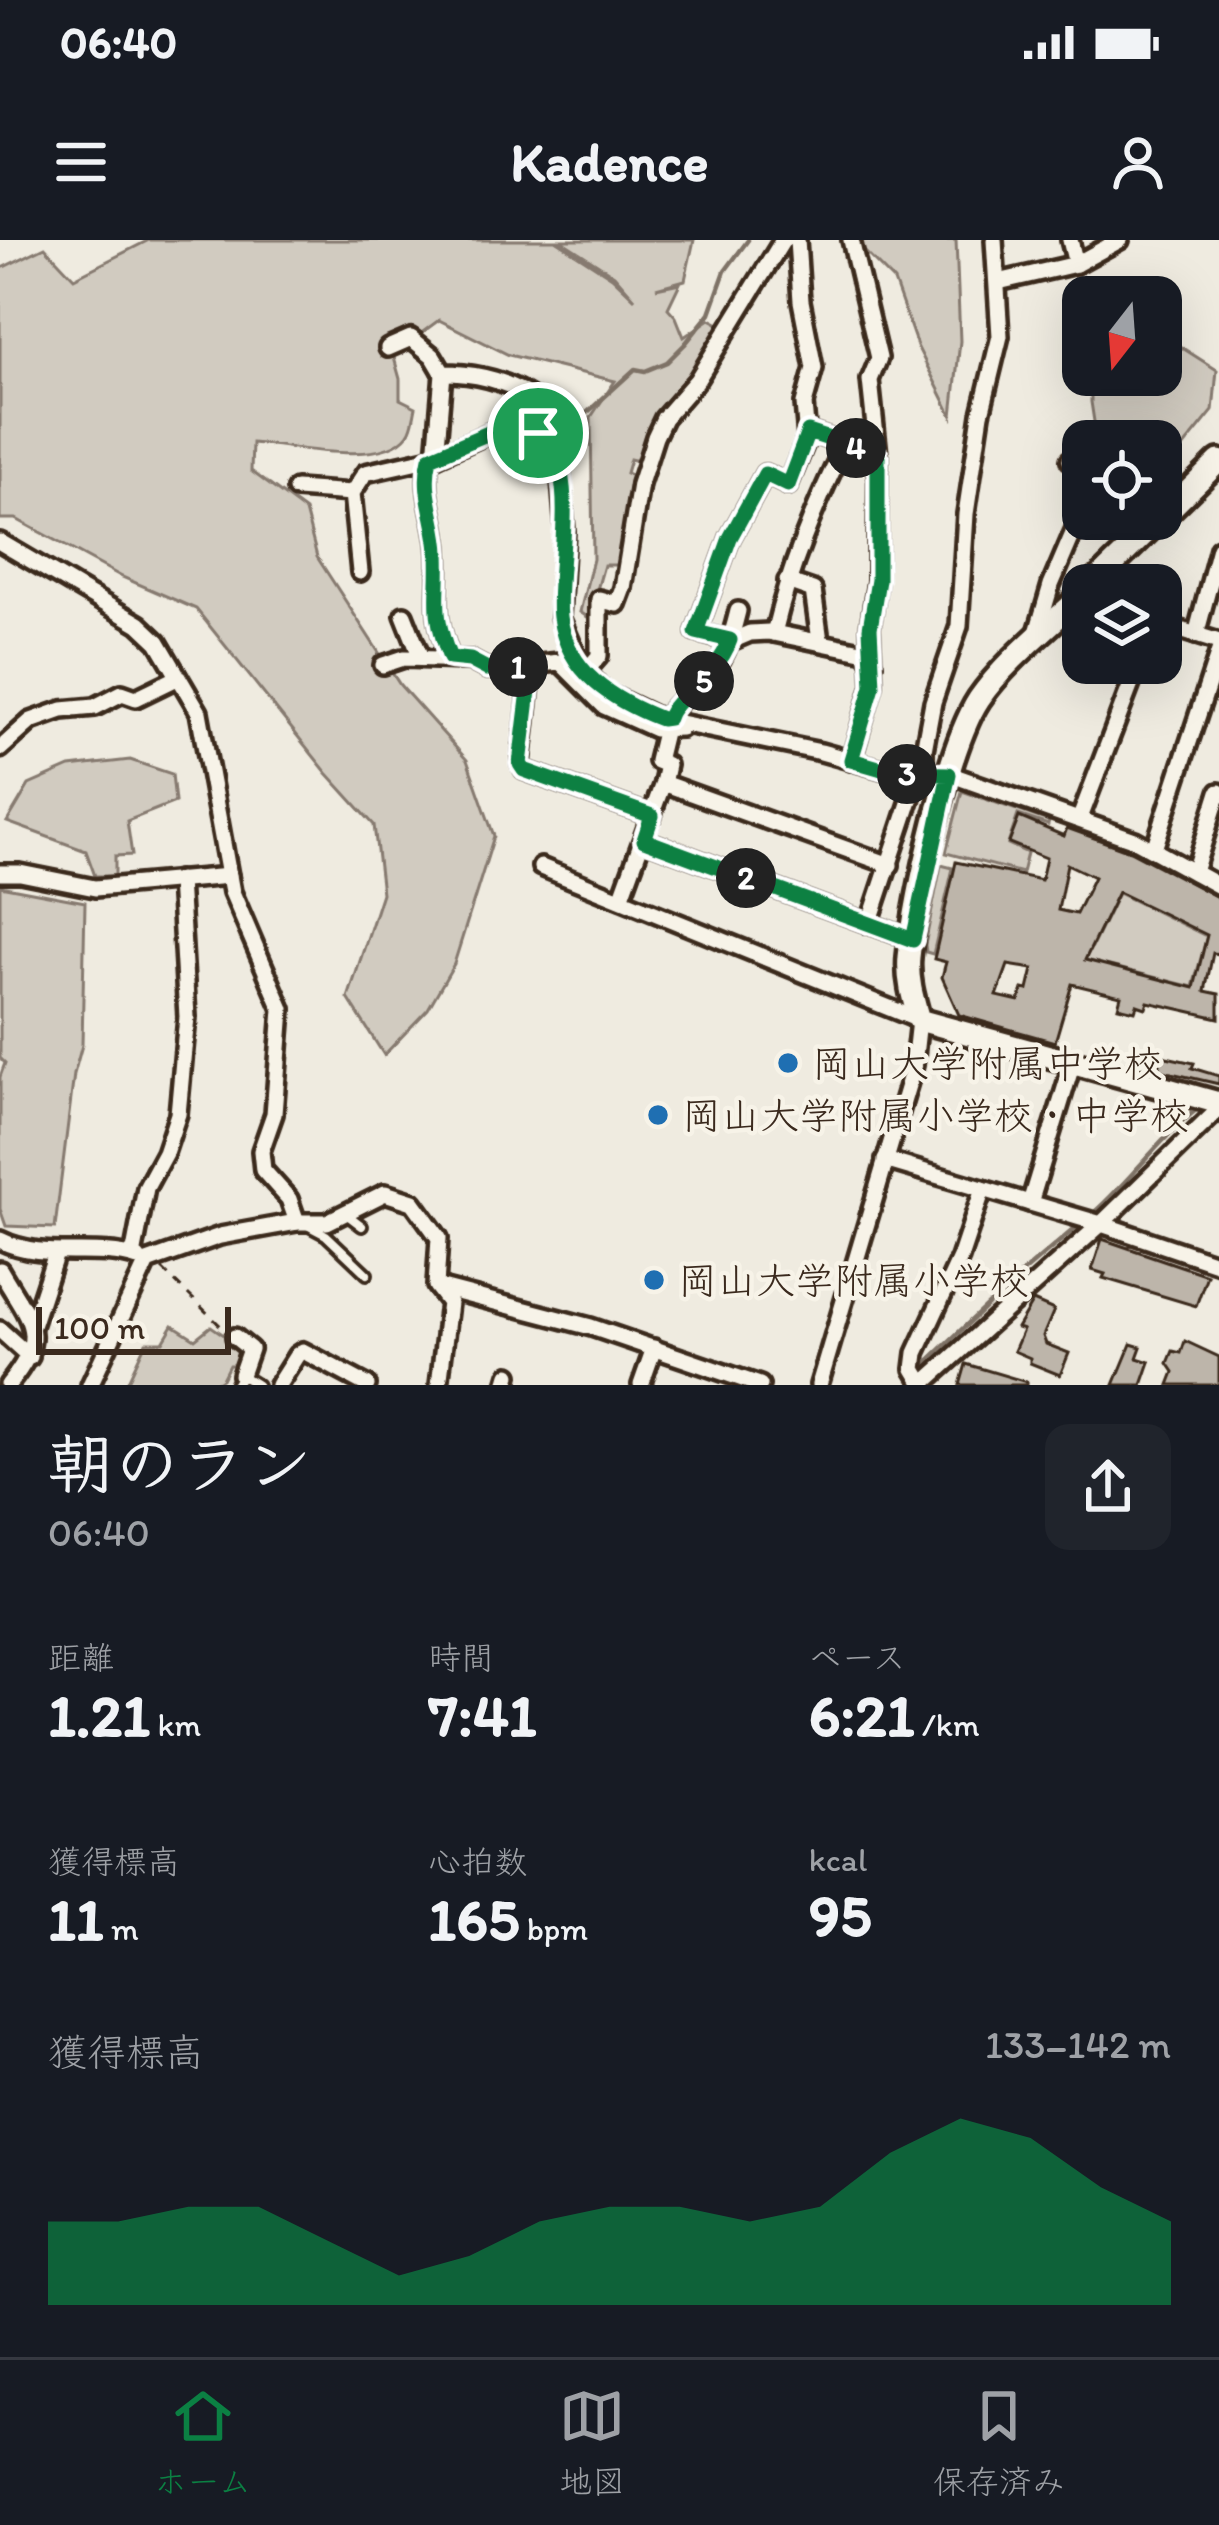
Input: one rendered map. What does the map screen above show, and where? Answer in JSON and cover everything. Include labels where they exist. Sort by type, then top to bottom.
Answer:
[{"type":"street","points":[[589,668],[600,648],[599,599],[617,604],[623,588],[640,484],[655,437],[664,418],[697,380],[784,240]]},
{"type":"street","points":[[797,240],[801,301],[814,368],[804,404],[808,432],[788,485],[765,474],[730,538],[696,632],[730,640],[750,633],[774,633],[820,641],[866,652],[873,664]]},
{"type":"street","points":[[851,240],[879,358],[870,380],[878,455],[878,580],[870,628],[873,686],[851,760]]},
{"type":"street","points":[[869,924],[921,775],[933,702],[959,626],[964,528],[981,414],[1000,336],[994,240]]},
{"type":"street","points":[[1070,240],[1076,264]]},
{"type":"street","points":[[998,282],[1076,264],[1120,240]]},
{"type":"street","points":[[388,348],[411,338],[421,342],[443,373],[433,457],[426,474],[428,508],[439,549],[435,618],[450,658]]},
{"type":"street","points":[[443,373],[473,374],[529,394],[543,406],[538,429],[560,467],[565,531],[560,617],[604,692],[661,719],[921,775],[949,774],[1080,818],[1154,849],[1219,886]]},
{"type":"street","points":[[360,572],[352,493],[365,473],[433,457],[505,426],[538,429]]},
{"type":"street","points":[[808,432],[878,455]]},
{"type":"street","points":[[774,633],[808,519],[845,444]]},
{"type":"street","points":[[1182,497],[1219,461]]},
{"type":"street","points":[[296,489],[352,493]]},
{"type":"street","points":[[1035,641],[1070,540]]},
{"type":"street","points":[[1114,564],[1138,540]]},
{"type":"street","points":[[0,542],[139,624],[158,642],[199,712],[229,876],[282,1010],[274,1114],[261,1151],[263,1170],[289,1199],[297,1222]]},
{"type":"street","points":[[1196,635],[1219,548]]},
{"type":"street","points":[[787,581],[813,590],[820,641]]},
{"type":"street","points":[[383,665],[404,658],[470,660],[487,669],[560,662],[604,706],[655,729],[714,671],[738,611]]},
{"type":"street","points":[[404,615],[421,658]]},
{"type":"street","points":[[819,1385],[914,1065],[919,1020],[910,987],[913,940],[965,722],[982,694],[1062,615]]},
{"type":"street","points":[[1154,849],[1219,646],[1182,631]]},
{"type":"street","points":[[532,666],[520,764],[524,770],[652,816]]},
{"type":"street","points":[[0,749],[31,721],[62,710],[95,707],[122,693],[136,698],[177,678]]},
{"type":"street","points":[[1080,818],[1131,684]]},
{"type":"street","points":[[621,899],[663,783],[667,765],[657,761],[668,718]]},
{"type":"street","points":[[663,783],[890,865]]},
{"type":"street","points":[[1194,872],[1219,792]]},
{"type":"street","points":[[644,840],[913,940]]},
{"type":"street","points":[[541,867],[919,1020],[1214,1103],[919,1379]]},
{"type":"street","points":[[0,873],[95,888],[229,876]]},
{"type":"street","points":[[90,1385],[144,1259],[146,1188],[178,1114],[187,1017],[178,880]]},
{"type":"street","points":[[1030,1203],[1073,1062]]},
{"type":"street","points":[[885,1160],[1219,1264]]},
{"type":"street","points":[[919,1379],[916,1353],[959,1258],[983,1189]]},
{"type":"street","points":[[0,1240],[26,1250],[144,1259],[220,1235],[297,1222],[327,1222],[380,1193],[394,1194],[412,1202],[439,1238],[436,1286],[448,1304],[439,1385]]},
{"type":"street","points":[[32,1326],[56,1253]]},
{"type":"street","points":[[0,1270],[34,1336],[30,1357],[8,1385]]},
{"type":"street","points":[[436,1286],[655,1348],[760,1385]]},
{"type":"street","points":[[0,1330],[30,1357]]},
{"type":"street","points":[[236,1337],[250,1349],[238,1380]]},
{"type":"street","points":[[641,1385],[655,1348]]},
{"type":"street","points":[[278,1385],[301,1352],[367,1385]]},
{"type":"lane","points":[[344,1213],[362,1226]]},
{"type":"lane","points":[[297,1222],[326,1235],[368,1274]]},
{"type":"lane","points":[[238,1380],[257,1385]]},
{"type":"path","points":[[144,1259],[236,1337]]},
{"type":"shaded area","points":[[149,240],[555,240],[612,277],[635,299],[614,275],[560,240],[694,240],[685,280],[656,288],[680,283],[668,308],[684,337],[710,319],[723,326],[643,462],[630,459],[626,473],[638,478],[619,565],[604,565],[589,618],[580,612],[593,559],[591,417],[615,381],[509,355],[439,320],[393,354],[400,399],[416,407],[410,431],[396,445],[357,453],[252,443],[251,471],[305,511],[317,557],[400,685],[467,760],[494,836],[454,964],[428,1009],[384,1055],[348,998],[382,893],[374,825],[196,609],[122,577],[16,519],[0,519],[0,269],[45,247],[74,278]]},
{"type":"shaded area","points":[[853,240],[956,240],[960,341],[952,416],[917,346],[894,281]]},
{"type":"shaded area","points":[[1182,348],[1217,370],[1213,411],[1182,449],[1182,420],[1094,420],[1091,396],[1182,396]]},
{"type":"shaded area","points":[[130,760],[172,774],[175,802],[127,821],[132,855],[115,856],[115,876],[95,876],[86,851],[7,822],[29,785],[70,767]]},
{"type":"shaded area","points":[[962,791],[1049,821],[1048,825],[1018,815],[1008,844],[1027,853],[1022,873],[946,853]]},
{"type":"shaded area","points":[[941,865],[953,868],[933,954],[926,952],[925,945]]},
{"type":"shaded area","points":[[0,886],[85,902],[82,1045],[74,1074],[55,1228],[6,1226],[0,1209],[0,1077],[5,1063],[0,1058]]},
{"type":"shaded area","points":[[1118,893],[1204,935],[1208,932],[1193,987],[1082,959],[1085,945],[1092,947]]},
{"type":"shaded area","points":[[173,1325],[195,1339],[211,1326],[240,1346],[243,1355],[238,1365],[229,1365],[222,1379],[212,1385],[126,1385],[146,1342],[163,1342]]},
{"type":"building","points":[[1019,817],[1064,836],[1067,828],[1130,851],[1219,898],[1219,954],[1213,953],[1205,991],[1219,994],[1219,1018],[1148,1002],[1146,1008],[1137,1005],[1135,1011],[1118,1007],[1121,996],[1072,984],[1055,1042],[959,1015],[942,977],[946,962],[934,959],[956,862],[1041,880],[1046,858],[1009,843]],"holes":[[[1067,864],[1094,877],[1076,914],[1058,910]],[[1118,892],[1207,935],[1194,988],[1085,960]],[[1008,965],[1033,969],[1028,990],[1023,989],[1019,1001],[997,996]]]},
{"type":"building","points":[[1162,1056],[1194,1063],[1192,1068],[1219,1076],[1219,1084],[1158,1070]]},
{"type":"building","points":[[1102,1239],[1207,1275],[1196,1306],[1103,1278],[1105,1274],[1092,1270]]},
{"type":"building","points":[[1033,1301],[1054,1310],[1043,1336],[1046,1344],[1069,1353],[1060,1375],[1014,1351],[1023,1330],[1017,1328]]},
{"type":"building","points":[[1185,1341],[1219,1357],[1219,1385],[1169,1385],[1174,1372],[1168,1363],[1173,1351],[1181,1353]]},
{"type":"building","points":[[1131,1344],[1141,1347],[1137,1358],[1150,1362],[1142,1385],[1114,1385]]},
{"type":"building","points":[[966,1364],[1027,1382],[1027,1385],[960,1385]]},
{"type":"waterway","points":[[564,462],[579,449],[586,434],[579,420],[635,369],[645,371],[667,362],[685,344],[710,313],[725,271],[748,240]]},
{"type":"waterway","points":[[542,399],[564,403],[577,418]]},
{"type":"waterway","points":[[1031,794],[1065,807]]},
{"type":"waterway","points":[[1089,1217],[1200,1107]]},
{"type":"waterway","points":[[920,1369],[1080,1224]]},
{"type":"place","name":"岡山大学附属中学校","points":[[788,1063]]},
{"type":"place","name":"岡山大学附属小学校・中学校","points":[[658,1115]]},
{"type":"place","name":"岡山大学附属小学校","points":[[654,1280]]},
{"type":"route","points":[[505,426],[525,426],[538,433],[560,467],[565,531],[560,617],[570,646],[604,692],[661,719],[668,718],[670,709],[700,686],[727,651],[730,640],[696,632],[730,538],[765,474],[788,485],[808,432],[878,455],[878,580],[870,628],[873,686],[851,760],[896,773],[949,774],[913,940],[644,840],[652,816],[524,770],[520,764],[532,666],[487,669],[470,660],[450,658],[435,618],[439,549],[428,508],[426,474],[430,458],[505,426]]}]
